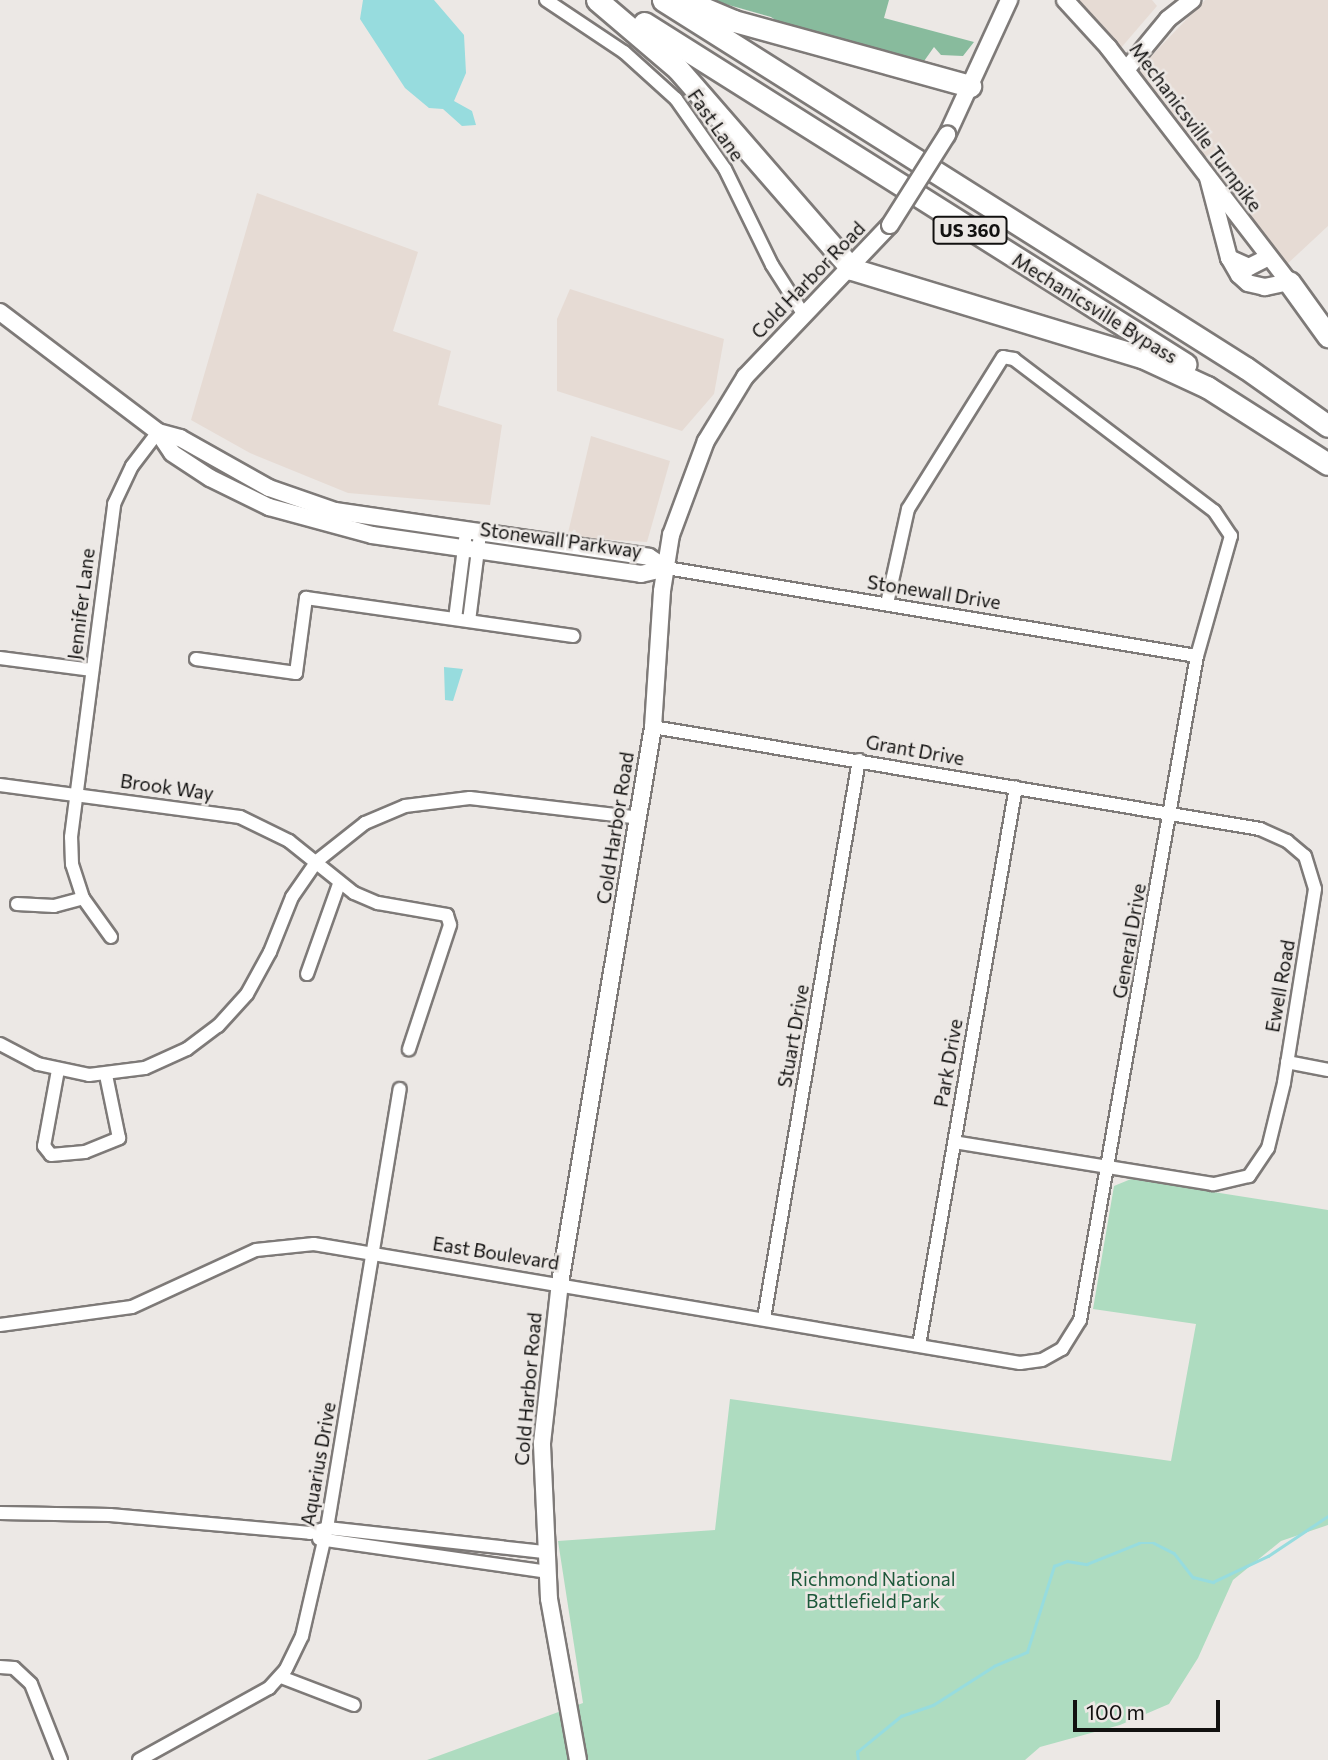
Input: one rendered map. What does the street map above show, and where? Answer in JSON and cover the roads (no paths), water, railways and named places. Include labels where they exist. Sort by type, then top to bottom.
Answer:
[{"type":"highway","points":[[597,0],[678,69],[852,269],[1153,362],[1207,387],[1328,464]]},
{"type":"highway","name":"Mechanicsville Bypass","points":[[611,0],[1208,378],[1328,464]]},
{"type":"highway","name":"Mechanicsville Bypass","points":[[663,0],[1246,368],[1328,426]]},
{"type":"highway","points":[[684,0],[734,21],[970,86]]},
{"type":"highway","points":[[1289,282],[1328,336]]},
{"type":"main road","name":"Cold Harbor Road","points":[[578,1760],[544,1552],[542,1443],[560,1283],[653,727],[666,568],[683,495],[725,406],[745,377],[852,269],[890,225],[947,135],[1009,0]]},
{"type":"main road","name":"Mechanicsville Turnpike","points":[[1065,0],[1126,69],[1289,282]]},
{"type":"main road","points":[[1126,69],[1168,19],[1192,0]]},
{"type":"main road","points":[[1208,178],[1229,258],[1239,275],[1253,285],[1273,287],[1289,282]]},
{"type":"main road","points":[[1229,258],[1249,267],[1269,257]]},
{"type":"main road","name":"Stonewall Parkway","points":[[0,312],[158,432],[180,438],[237,474],[299,500],[472,541],[641,574],[666,568]]},
{"type":"street","name":"Fast Lane","points":[[546,0],[624,52],[683,108],[725,169],[772,265],[804,315]]},
{"type":"street","name":"General Drive","points":[[887,604],[908,509],[998,360],[1009,356],[1214,511],[1231,536],[1197,656],[1108,1168],[1076,1331],[1062,1349],[1042,1360],[994,1359]]},
{"type":"street","name":"Jennifer Lane","points":[[82,898],[71,851],[114,504],[132,466],[158,432]]},
{"type":"street","points":[[455,619],[472,541]]},
{"type":"street","points":[[468,621],[472,541]]},
{"type":"street","name":"Stonewall Drive","points":[[666,568],[1197,656]]},
{"type":"street","points":[[196,659],[296,673],[306,598],[573,636]]},
{"type":"street","points":[[0,658],[92,670]]},
{"type":"street","name":"Grant Drive","points":[[653,727],[1170,815]]},
{"type":"street","name":"Stuart Drive","points":[[764,1318],[859,760]]},
{"type":"street","name":"Brook Way","points":[[0,785],[240,817],[289,841],[317,861],[339,884]]},
{"type":"street","name":"Park Drive","points":[[919,1345],[1016,787]]},
{"type":"street","points":[[0,1044],[58,1070],[106,1075],[164,1061],[201,1040],[230,1014],[259,976],[292,897],[317,861],[365,822],[426,801],[470,798],[639,818]]},
{"type":"street","name":"Ewell Road","points":[[954,1142],[1167,1177],[1232,1183],[1255,1171],[1273,1135],[1287,1062],[1315,889],[1310,867],[1298,849],[1274,834],[1170,815]]},
{"type":"street","points":[[307,974],[339,884],[378,903],[442,912],[450,919],[409,1049]]},
{"type":"street","points":[[17,904],[54,906],[82,898],[111,937]]},
{"type":"street","points":[[1287,1062],[1328,1070]]},
{"type":"street","points":[[58,1070],[44,1146],[51,1155],[85,1152],[119,1138],[106,1075]]},
{"type":"street","name":"Aquarius Drive","points":[[139,1760],[257,1698],[281,1677],[302,1636],[327,1528],[400,1089]]},
{"type":"street","name":"East Boulevard","points":[[0,1325],[132,1307],[239,1257],[274,1246],[314,1244],[560,1283],[994,1359]]},
{"type":"street","points":[[0,1513],[110,1515],[310,1533],[327,1528],[544,1552]]},
{"type":"street","points":[[310,1533],[324,1543],[547,1572]]},
{"type":"street","points":[[0,1667],[13,1668],[31,1684],[61,1760]]},
{"type":"street","points":[[281,1677],[354,1705]]},
{"type":"water","points":[[363,0],[434,0],[464,35],[466,73],[454,101],[472,111],[476,125],[462,126],[443,109],[429,108],[405,88],[360,19]]},
{"type":"water","points":[[444,667],[463,669],[453,701],[445,700]]},
{"type":"waterway","points":[[858,1760],[857,1752],[901,1716],[933,1705],[994,1666],[1027,1652],[1054,1566],[1067,1561],[1087,1564],[1139,1543],[1154,1543],[1174,1553],[1193,1577],[1213,1582],[1268,1556],[1328,1516]]},
{"type":"park label","name":"Richmond National Battlefield Park","points":[[873,1590]]}]
